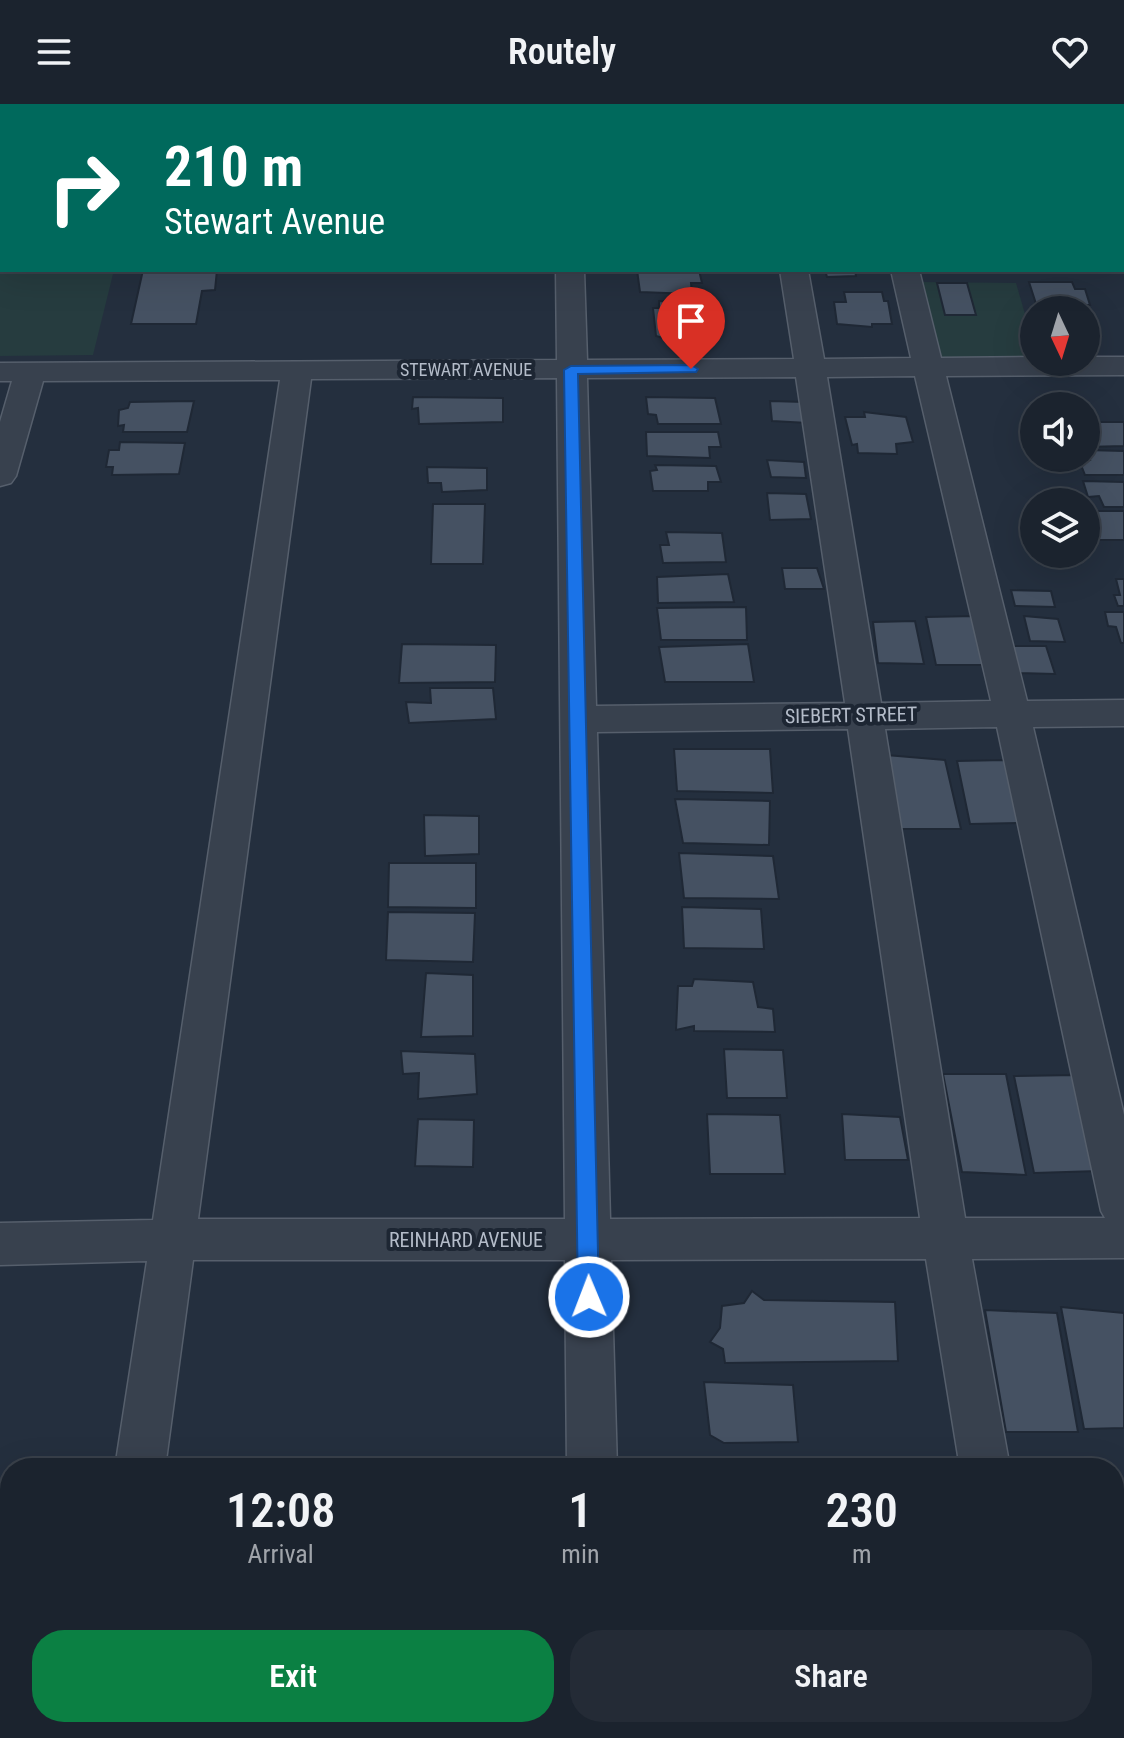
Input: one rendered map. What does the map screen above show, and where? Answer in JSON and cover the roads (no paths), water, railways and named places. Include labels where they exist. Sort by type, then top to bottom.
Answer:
[{"type":"street","points":[[570,272],[592,1458]]},
{"type":"street","points":[[794,272],[944,1240],[983,1458]]},
{"type":"street","points":[[905,272],[1012,714],[1124,1211]]},
{"type":"street","name":"STEWART AVENUE","points":[[15,372],[1124,366]]},
{"type":"street","points":[[141,1458],[297,371]]},
{"type":"street","points":[[0,476],[15,372]]},
{"type":"street","name":"SIEBERT STREET","points":[[578,719],[1124,713]]},
{"type":"street","name":"REINHARD AVENUE","points":[[0,1244],[172,1240],[1124,1238]]}]
